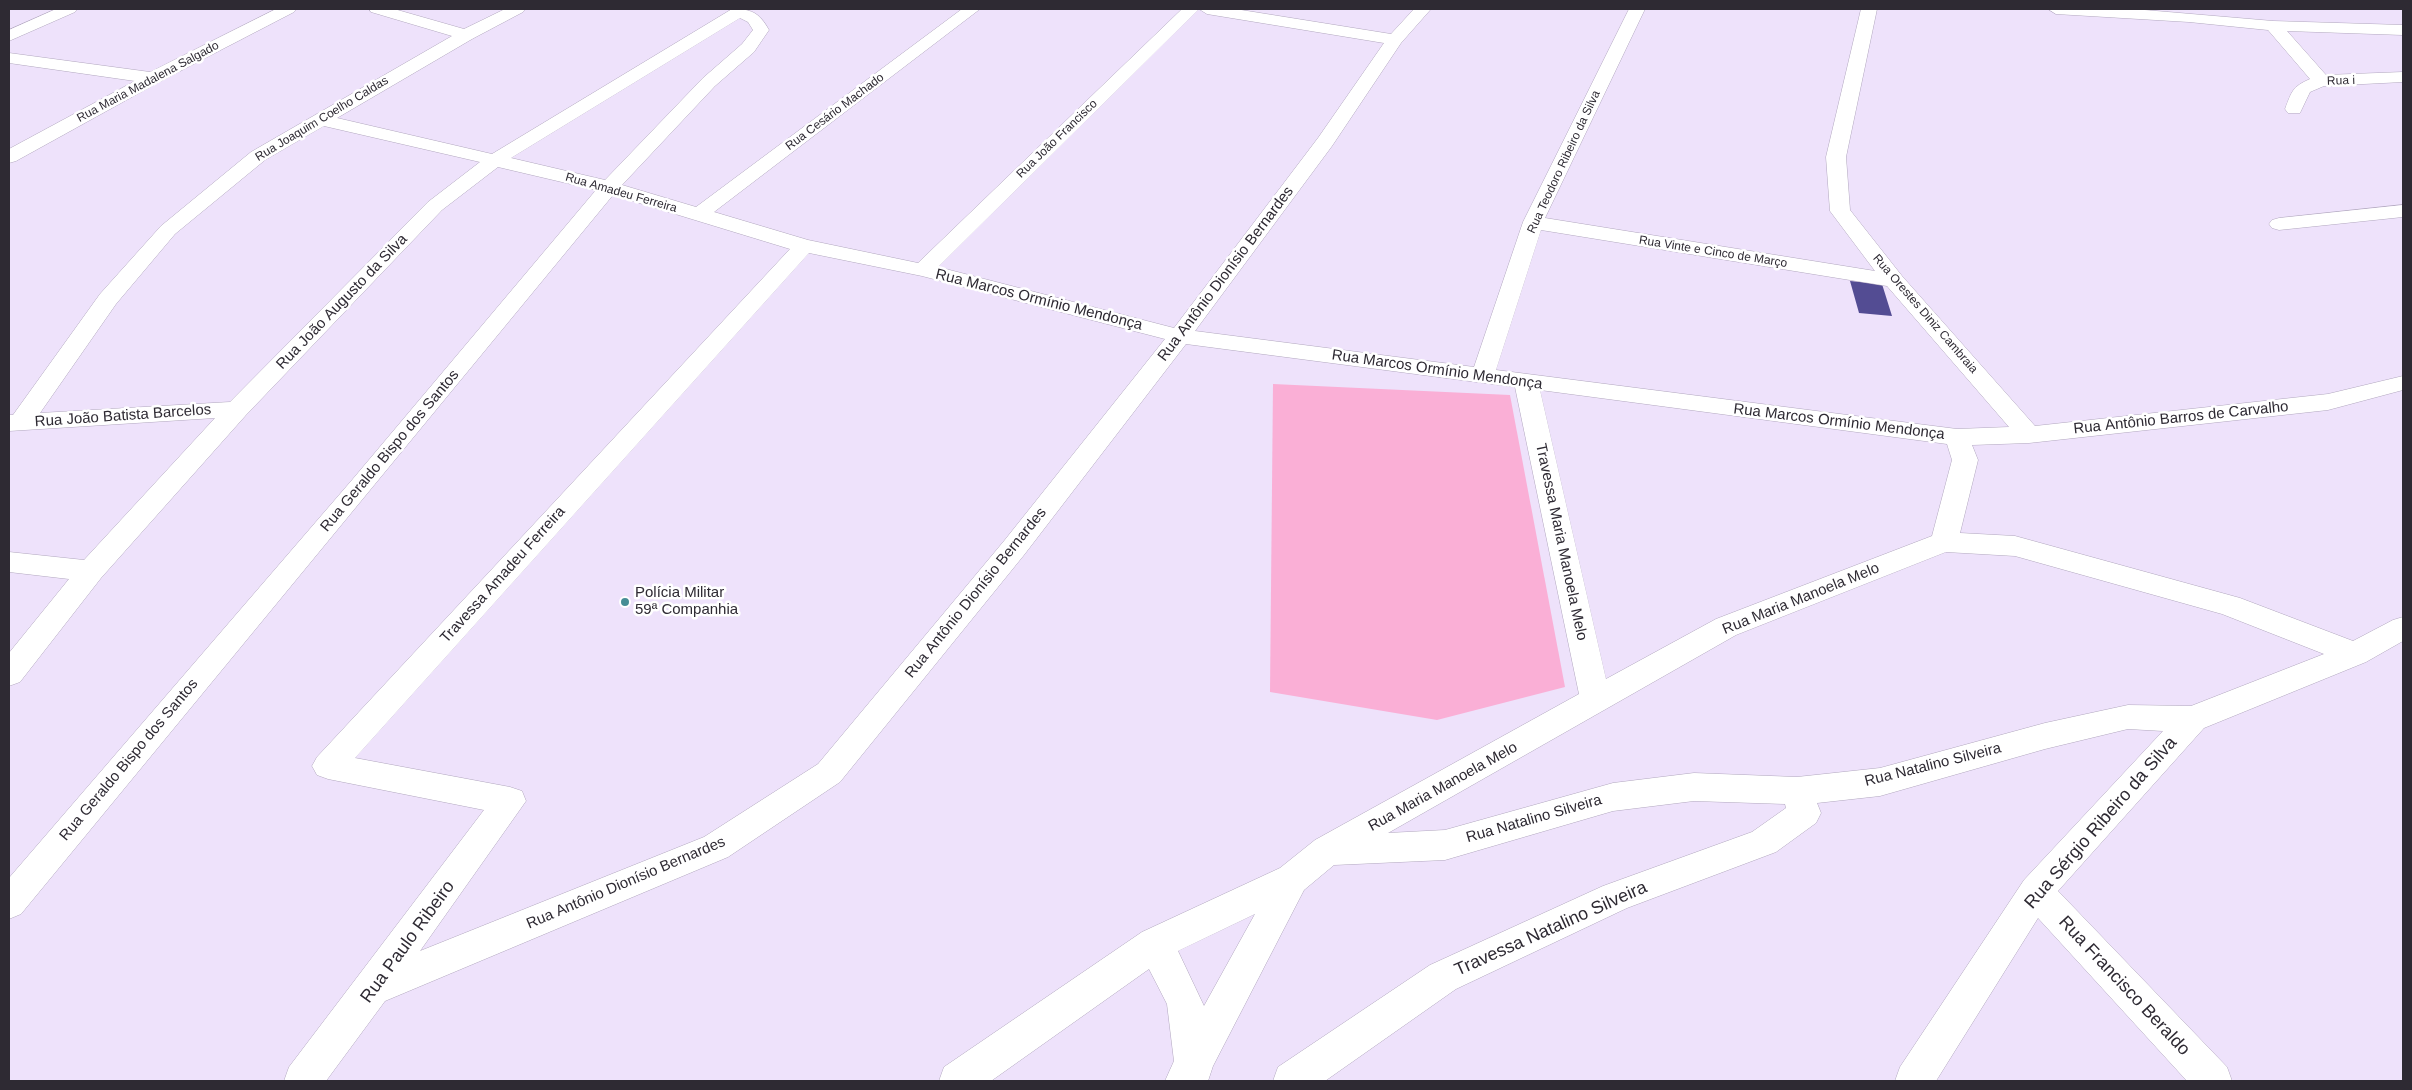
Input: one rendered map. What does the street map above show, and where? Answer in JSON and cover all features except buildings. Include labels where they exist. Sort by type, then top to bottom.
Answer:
[{"type":"street","points":[[9,36],[69,9]]},
{"type":"street","name":"Rua Maria Madalena Salgado","points":[[9,158],[153,78],[288,9]]},
{"type":"street","points":[[377,9],[466,34]]},
{"type":"street","name":"Rua Joaquim Coelho Caldas","points":[[15,422],[108,299],[168,230],[258,156],[466,34],[517,9]]},
{"type":"street","name":"Rua Cesário Machado","points":[[698,215],[972,9]]},
{"type":"street","name":"Rua João Francisco","points":[[923,270],[1191,9]]},
{"type":"street","points":[[1207,9],[1395,40]]},
{"type":"street","name":"Rua Antônio Dionísio Bernardes","points":[[376,987],[716,847],[829,773],[1014,548],[1180,336],[1325,142],[1395,40],[1423,9]]},
{"type":"street","name":"Rua Teodoro Ribeiro da Silva","points":[[1482,377],[1533,222],[1637,9]]},
{"type":"street","name":"Rua Orestes Diniz Cambraia","points":[[1869,9],[1836,157],[1840,212],[1894,281],[2029,435]]},
{"type":"street","points":[[2056,9],[2189,17],[2273,26],[2403,30]]},
{"type":"street","name":"Rua João Augusto da Silva","points":[[9,674],[91,571],[237,409],[435,206],[495,160],[741,10]]},
{"type":"street","name":"Rua Geraldo Bispo dos Santos","points":[[9,903],[361,486],[610,187],[709,82],[752,42],[761,30],[755,19],[741,10]]},
{"type":"street","points":[[2273,26],[2321,81]]},
{"type":"street","points":[[9,58],[153,78]]},
{"type":"street","name":"Rua i","points":[[2294,108],[2302,89],[2321,81],[2403,77]]},
{"type":"street","name":"Rua Amadeu Ferreira","points":[[319,119],[610,187],[804,246],[923,270]]},
{"type":"street","points":[[2279,224],[2403,211]]},
{"type":"street","name":"Rua Vinte e Cinco de Março","points":[[1533,222],[1894,281]]},
{"type":"street","name":"Travessa Amadeu Ferreira","points":[[510,801],[328,766],[804,246]]},
{"type":"street","name":"Rua Marcos Ormínio Mendonça","points":[[923,270],[1180,336],[1482,377],[1957,437]]},
{"type":"street","name":"Travessa Maria Manoela Melo","points":[[1526,382],[1596,701]]},
{"type":"street","name":"Rua Antônio Barros de Carvalho","points":[[1957,437],[2029,435],[2328,402],[2403,383]]},
{"type":"street","name":"Rua João Batista Barcelos","points":[[15,422],[237,409]]},
{"type":"street","points":[[1944,542],[1965,460],[1957,437]]},
{"type":"street","name":"Rua Maria Manoela Melo","points":[[1292,879],[1327,850],[1726,627],[1944,542],[2015,546],[2230,606],[2355,654]]},
{"type":"street","points":[[9,562],[91,571]]},
{"type":"street","name":"Rua Natalino Silveira","points":[[1327,850],[1445,845],[1613,797],[1694,787],[1797,791],[1880,782],[2045,736],[2128,717],[2193,719],[2355,654],[2403,628]]},
{"type":"street","name":"Rua Sérgio Ribeiro da Silva","points":[[1914,1081],[2036,891],[2193,719]]},
{"type":"street","name":"Travessa Natalino Silveira","points":[[1292,1081],[1443,977],[1615,897],[1764,842],[1804,813],[1797,791]]},
{"type":"street","name":"Rua Paulo Ribeiro","points":[[304,1081],[376,987],[510,801]]},
{"type":"street","points":[[958,1081],[1155,944],[1292,879]]},
{"type":"street","points":[[1193,1076],[1292,879]]},
{"type":"street","name":"Rua Francisco Beraldo","points":[[2036,891],[2213,1081]]},
{"type":"street","points":[[1155,944],[1185,1002],[1193,1076]]},
{"type":"shaded area","points":[[1273,384],[1510,395],[1565,687],[1437,720],[1270,692]]},
{"type":"place","name":"Polícia Militar 59ª Companhia","points":[[625,602]]}]
